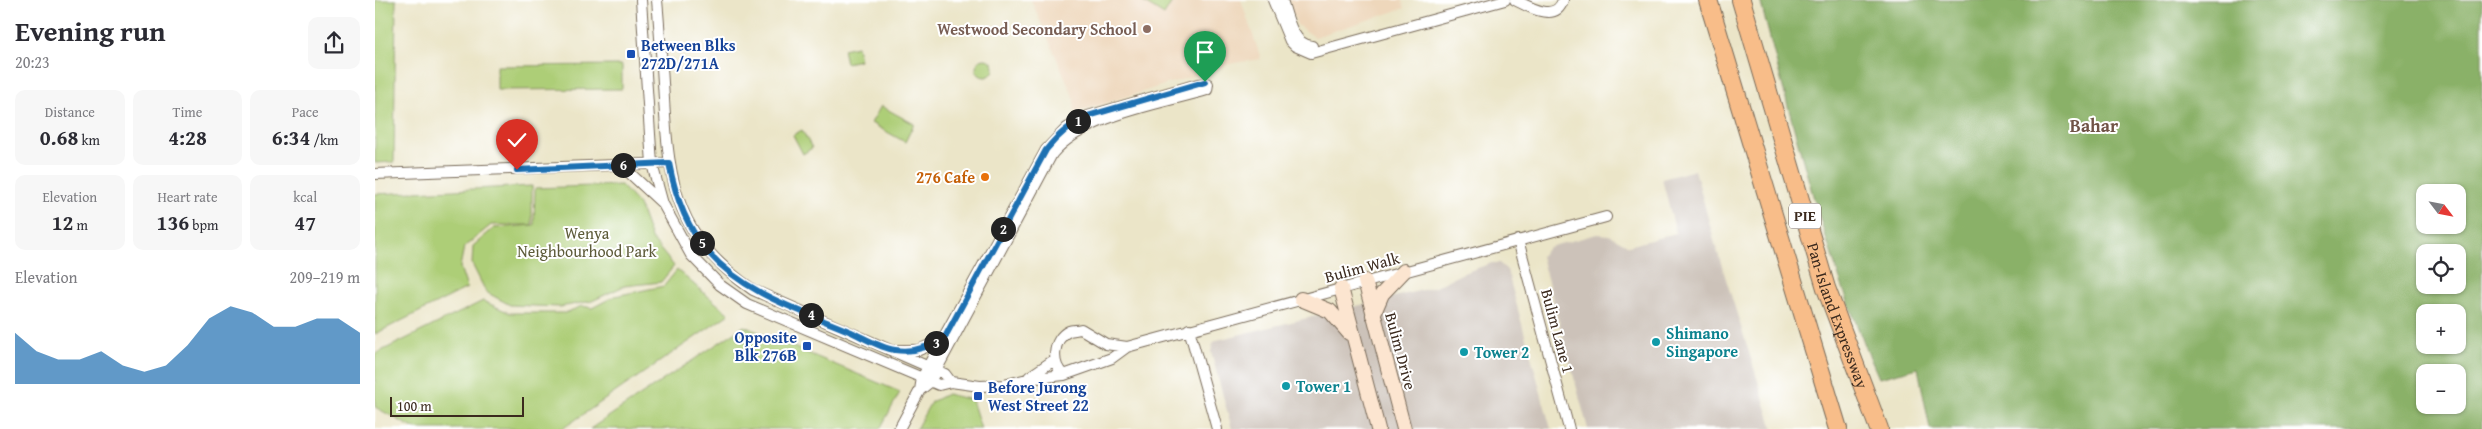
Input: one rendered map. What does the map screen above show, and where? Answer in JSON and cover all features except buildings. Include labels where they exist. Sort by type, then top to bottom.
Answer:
[{"type":"highway","name":"Pan-Island Expressway","points":[[1708,0],[1838,429]]},
{"type":"highway","name":"Pan-Island Expressway","points":[[1741,0],[1826,288],[1879,429]]},
{"type":"street","points":[[641,0],[652,164],[663,204],[691,255],[719,285],[747,304],[926,380]]},
{"type":"street","points":[[657,0],[669,163],[678,201],[692,230],[707,251],[728,272],[753,290],[777,302],[894,350],[945,374],[951,382]]},
{"type":"street","points":[[1273,0],[1290,41],[1295,46],[1311,53],[1505,0]]},
{"type":"street","points":[[1282,0],[1296,37],[1307,46],[1314,46],[1484,0]]},
{"type":"street","points":[[1515,0],[1539,12],[1550,12],[1559,8],[1563,0]]},
{"type":"street","points":[[899,429],[1052,154],[1061,143],[1091,124],[1207,90],[1208,84],[1198,84],[1088,116],[1075,122],[1060,134],[1046,150],[945,337],[932,368]]},
{"type":"street","points":[[375,174],[669,163]]},
{"type":"street","points":[[621,165],[663,204]]},
{"type":"street","name":"Bulim Walk","points":[[926,380],[939,385],[951,382],[979,386],[1064,375],[1112,358],[1127,347],[1605,217]]},
{"type":"street","name":"Bulim Lane 1","points":[[1518,240],[1569,429]]},
{"type":"street","points":[[1373,314],[1383,294],[1404,271]]},
{"type":"street","name":"Bulim Drive","points":[[1365,281],[1405,429]]},
{"type":"street","points":[[1341,288],[1378,429]]},
{"type":"street","points":[[1301,300],[1330,311],[1338,318],[1354,340]]},
{"type":"street","name":"Bulim Walk","points":[[1027,379],[1055,360],[1057,344],[1068,332],[1081,329],[1106,344],[1127,347]]},
{"type":"street","points":[[1189,329],[1217,429]]},
{"type":"street","points":[[894,350],[919,350],[945,337]]},
{"type":"street","points":[[1055,360],[1057,370],[1064,375]]},
{"type":"shaded area","name":"Westwood Secondary School","points":[[1031,0],[1241,0],[1261,59],[1234,63],[1075,113],[1074,98]]},
{"type":"shaded area","points":[[1288,0],[1402,0],[1405,8],[1315,37],[1297,25]]},
{"type":"shaded area","name":"Shimano Singapore","points":[[1695,170],[1715,244],[1773,429],[1588,429],[1541,256],[1549,247],[1597,234],[1609,235],[1629,246],[1676,233],[1662,179]]},
{"type":"shaded area","points":[[1492,263],[1499,263],[1507,270],[1551,429],[1232,429],[1211,352],[1213,343],[1217,340],[1435,287],[1461,274]]},
{"type":"green space","points":[[375,0],[396,0],[394,162],[375,163]]},
{"type":"green space","points":[[1140,0],[1173,0],[1164,15]]},
{"type":"green space","points":[[1760,0],[2482,0],[2482,429],[1930,429],[1918,368],[1879,378],[1842,286],[1798,144]]},
{"type":"green space","points":[[857,46],[860,60],[846,63],[843,49]]},
{"type":"green space","points":[[985,59],[991,62],[994,68],[991,74],[985,77],[979,74],[976,68],[979,62]]},
{"type":"green space","points":[[622,65],[622,89],[497,90],[497,66]]},
{"type":"green space","points":[[881,106],[914,124],[905,142],[871,123]]},
{"type":"green space","points":[[802,130],[812,148],[803,154],[793,135]]},
{"type":"green space","name":"Wenya Neighbourhood Park","points":[[621,185],[639,205],[651,238],[674,266],[661,282],[624,286],[592,301],[560,307],[510,305],[486,292],[472,264],[473,246],[494,228],[534,225],[535,188]]},
{"type":"green space","points":[[532,186],[532,225],[491,225],[464,247],[460,267],[467,288],[375,334],[375,194]]},
{"type":"green space","points":[[677,270],[729,314],[562,429],[415,429],[375,407],[375,354],[483,301],[510,313],[565,313],[582,306],[592,308],[615,296],[664,286]]},
{"type":"green space","points":[[744,326],[900,392],[880,429],[590,429]]},
{"type":"green space","points":[[947,394],[972,400],[981,429],[916,429],[931,402]]},
{"type":"place","name":"Westwood Secondary School","points":[[1147,29]]},
{"type":"place","name":"Between Blks 272D/271A","points":[[631,54]]},
{"type":"place","name":"276 Cafe","points":[[985,177]]},
{"type":"place","name":"Shimano Singapore","points":[[1656,342]]},
{"type":"place","name":"Opposite Blk 276B","points":[[807,346]]},
{"type":"place","name":"Tower 2","points":[[1464,352]]},
{"type":"place","name":"Tower 1","points":[[1286,386]]},
{"type":"place","name":"Before Jurong West Street 22","points":[[978,396]]},
{"type":"district","name":"Bahar","points":[[2094,126]]},
{"type":"route","points":[[517,170],[669,163],[678,201],[692,230],[707,251],[728,272],[753,290],[777,302],[894,350],[919,350],[935,344],[945,337],[1046,150],[1060,134],[1075,122],[1088,116],[1205,82]]}]
